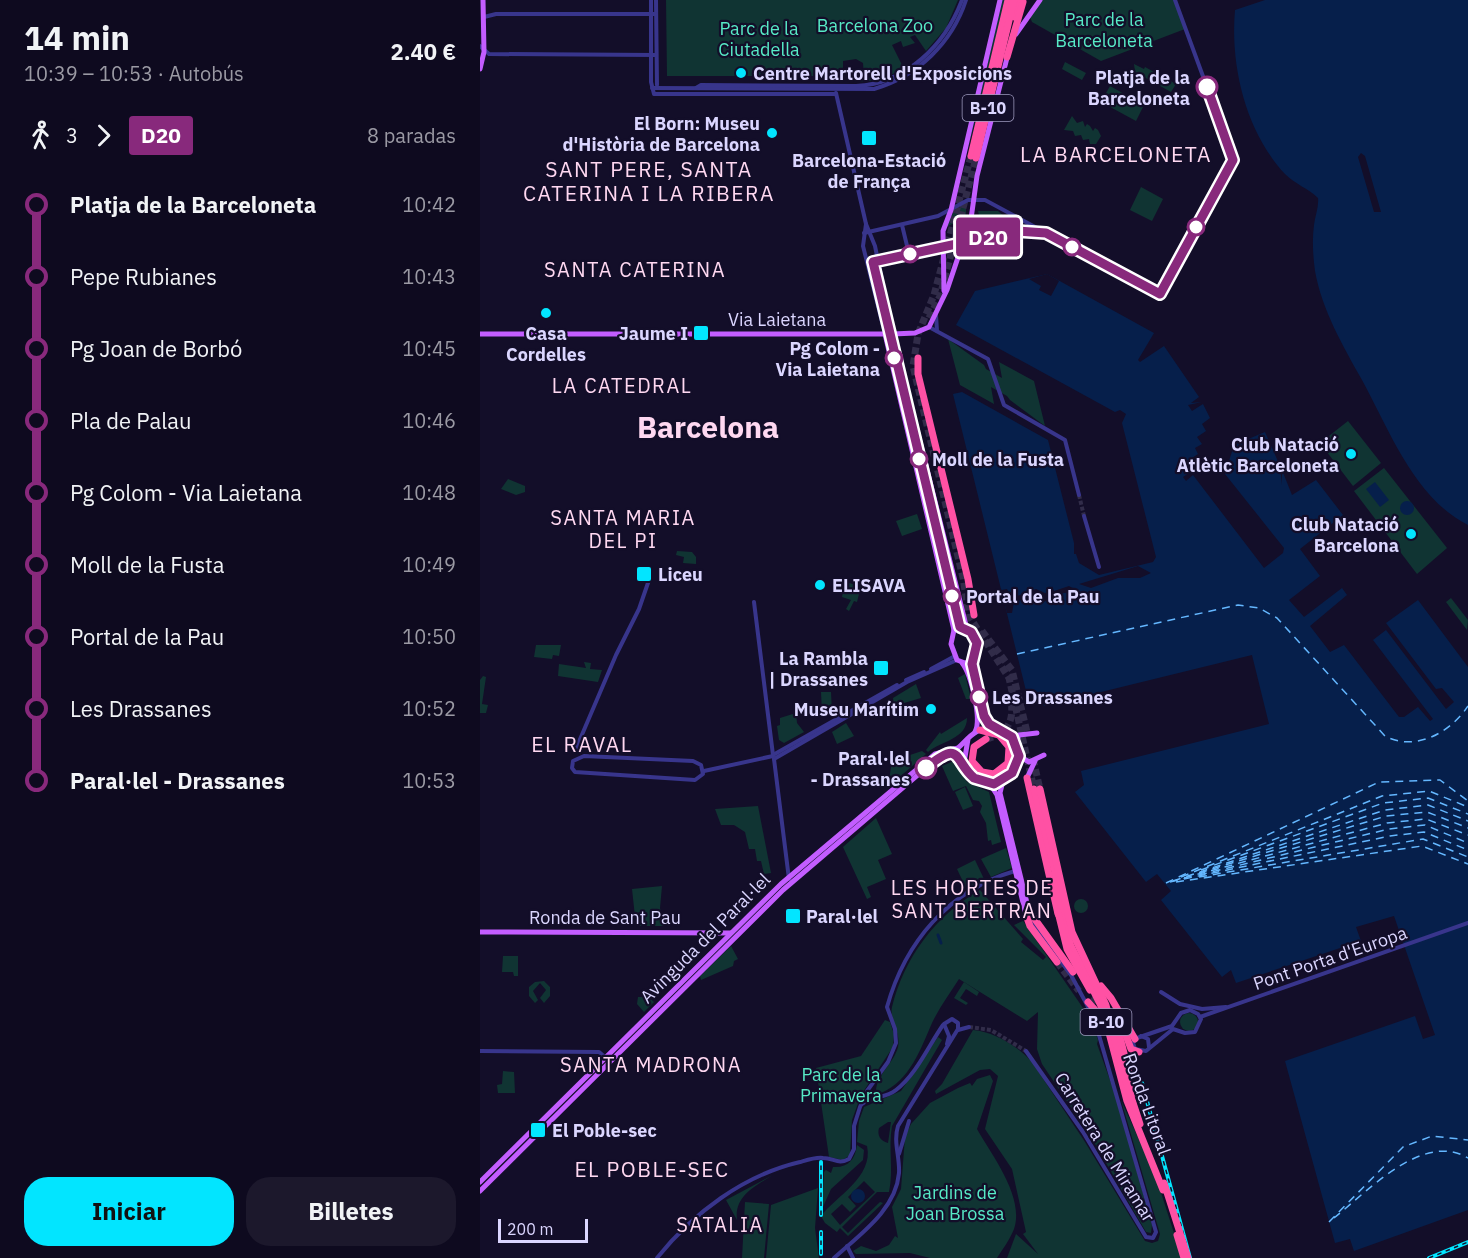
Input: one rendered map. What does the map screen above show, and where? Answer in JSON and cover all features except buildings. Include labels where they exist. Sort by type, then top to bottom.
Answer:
[{"type":"highway","name":"B-10","points":[[1008,0],[974,157],[1003,58],[1014,0]]},
{"type":"highway","points":[[1003,58],[1022,0]]},
{"type":"highway","points":[[1003,58],[1014,17],[1022,0]]},
{"type":"highway","points":[[918,358],[918,374],[968,579],[974,615]]},
{"type":"highway","points":[[978,731],[1001,736],[1010,751],[1005,768],[988,774],[977,769],[972,756],[976,745],[986,739]]},
{"type":"highway","name":"B-10","points":[[1027,778],[1058,914]]},
{"type":"highway","name":"Ronda Litoral","points":[[1143,1136],[1124,1075],[1108,1010],[1072,932],[1037,789],[1064,925],[1076,956],[1103,1010],[1120,1079],[1143,1136],[1161,1180],[1186,1258]]},
{"type":"highway","name":"B-10","points":[[1055,877],[1060,930],[1069,956],[1100,1019],[1121,1094],[1143,1136]]},
{"type":"highway","name":"B-10","points":[[1027,913],[1090,997]]},
{"type":"highway","points":[[1027,913],[1030,926],[1057,962]]},
{"type":"highway","name":"B-10","points":[[1095,980],[1138,1038]]},
{"type":"highway","name":"B-10","points":[[1138,1052],[1131,1049],[1114,1013],[1143,1136]]},
{"type":"main road","points":[[480,69],[484,52],[483,0]]},
{"type":"main road","points":[[944,296],[943,231],[951,210],[1000,0]]},
{"type":"main road","points":[[929,327],[944,296],[969,224],[1003,58],[1019,28],[1040,0]]},
{"type":"main road","name":"Via Laietana","points":[[480,334],[893,334],[915,333],[929,327]]},
{"type":"main road","points":[[885,334],[954,630],[951,644],[958,660],[967,670],[978,714],[978,731]]},
{"type":"main road","points":[[893,334],[967,628],[974,635],[977,651],[972,661],[984,716],[987,723],[1006,732],[1016,742],[1019,756],[1025,762],[1038,760]]},
{"type":"main road","points":[[954,630],[960,627],[967,628]]},
{"type":"main road","points":[[958,660],[972,661]]},
{"type":"main road","points":[[996,728],[978,731],[968,739],[964,763],[971,776],[988,784],[996,792],[1017,871]]},
{"type":"main road","points":[[1016,742],[1019,735],[1037,733]]},
{"type":"main road","name":"Avinguda del Paral·lel","points":[[480,1191],[731,933],[934,754],[958,748],[968,739]]},
{"type":"main road","name":"Avinguda del Paral·lel","points":[[480,1182],[608,1060],[789,881],[940,756],[955,754],[964,763]]},
{"type":"main road","points":[[1027,778],[1038,760],[1044,755]]},
{"type":"main road","points":[[1019,756],[1012,773],[1004,780],[999,790],[1027,913]]},
{"type":"main road","name":"B-10","points":[[1012,773],[1022,770],[1027,778]]},
{"type":"main road","points":[[988,784],[1004,780]]},
{"type":"main road","name":"Ronda de Sant Pau","points":[[480,932],[731,933]]},
{"type":"street","points":[[651,0],[654,14]]},
{"type":"street","points":[[656,0],[653,55],[656,87],[654,94],[835,89]]},
{"type":"street","points":[[656,87],[737,91],[874,89],[918,68],[938,50],[950,34],[964,0]]},
{"type":"street","points":[[864,233],[903,225],[951,210],[962,202],[974,199],[989,201],[1160,294],[1232,163],[1232,156],[1175,0]]},
{"type":"street","points":[[482,20],[496,14],[654,14]]},
{"type":"street","points":[[480,46],[484,52],[521,55],[653,55]]},
{"type":"street","points":[[696,88],[701,85],[835,89]]},
{"type":"street","points":[[696,88],[697,94]]},
{"type":"street","points":[[835,89],[893,334]]},
{"type":"street","points":[[1017,216],[1019,230]]},
{"type":"street","points":[[866,224],[863,246],[885,334]]},
{"type":"street","points":[[903,225],[909,254]]},
{"type":"street","points":[[869,263],[1019,230],[1046,233]]},
{"type":"street","points":[[936,314],[935,325],[938,331]]},
{"type":"street","points":[[929,327],[990,360],[1005,407],[1065,440],[1079,495]]},
{"type":"street","points":[[1084,516],[1099,567]]},
{"type":"street","points":[[574,751],[639,609],[649,580]]},
{"type":"street","points":[[754,602],[789,881]]},
{"type":"street","points":[[704,771],[774,757],[907,682],[958,660]]},
{"type":"street","points":[[584,756],[693,761],[699,763],[704,771],[702,777],[695,780],[579,773],[572,768],[574,760],[584,756]]},
{"type":"street","points":[[657,1258],[681,1232],[725,1195],[776,1168],[825,1157],[837,1163],[849,1159],[853,1154],[854,1126],[860,1107],[872,1084],[888,1062],[896,1043],[895,1029],[887,1010],[905,962],[933,920],[949,904],[970,891],[1017,871]]},
{"type":"street","name":"Carretera de Miramar","points":[[1026,1051],[1083,1132],[1146,1237],[1153,1238],[1156,1232],[1094,1018],[1071,975],[1027,913]]},
{"type":"street","name":"Pont Porta d'Europa","points":[[1200,1017],[1468,923]]},
{"type":"street","points":[[1161,992],[1176,1002],[1202,1009],[1235,1005]]},
{"type":"street","points":[[1187,1010],[1196,1012],[1200,1017],[1200,1024],[1195,1032],[1171,1030],[1146,1051],[1138,1052],[1133,1045],[1138,1038],[1172,1026],[1177,1020],[1187,1010]]},
{"type":"street","points":[[868,1094],[875,1097],[891,1094],[902,1086],[944,1024],[950,1018],[967,1027],[938,1033]]},
{"type":"street","points":[[1177,1020],[1181,1031]]},
{"type":"street","points":[[834,1258],[891,1200],[897,1186],[898,1157],[895,1137],[902,1119],[956,1031],[958,1023]]},
{"type":"street","points":[[944,1024],[947,1044]]},
{"type":"street","points":[[1138,1038],[1148,1039],[1149,1047]]},
{"type":"street","points":[[480,1051],[599,1052],[608,1060]]},
{"type":"street","points":[[868,1094],[875,1097]]},
{"type":"street","points":[[898,1157],[909,1121],[904,1124],[902,1119]]},
{"type":"street","points":[[847,1246],[853,1258]]},
{"type":"green space","name":"Parc de la Ciutadella","points":[[666,0],[958,0],[946,28],[926,51],[915,35],[910,37],[915,43],[903,47],[901,41],[892,45],[904,69],[879,79],[853,81],[853,79],[864,76],[863,63],[856,59],[843,61],[843,76],[667,76]]},
{"type":"green space","points":[[1002,0],[1006,0],[967,154]]},
{"type":"green space","name":"Parc de la Barceloneta","points":[[1042,0],[1174,0],[1185,29],[1101,61],[1032,22],[1030,17]]},
{"type":"green space","points":[[1065,62],[1086,73],[1082,80],[1062,69]]},
{"type":"green space","points":[[1134,64],[1144,69],[1145,67],[1176,84],[1171,92],[1135,72]]},
{"type":"green space","points":[[1110,86],[1144,105],[1136,121],[1101,102]]},
{"type":"green space","points":[[1072,116],[1077,123],[1083,121],[1085,127],[1087,124],[1093,131],[1095,128],[1098,130],[1101,136],[1096,144],[1090,144],[1089,139],[1083,140],[1081,135],[1075,136],[1073,131],[1064,130]]},
{"type":"green space","points":[[1141,187],[1163,199],[1152,221],[1130,210]]},
{"type":"green space","points":[[966,203],[966,216],[945,228],[954,211]]},
{"type":"green space","points":[[978,211],[998,211],[1010,221],[979,215]]},
{"type":"green space","points":[[948,339],[984,365],[986,369],[1002,378],[999,362],[1034,381],[1045,426],[1007,396],[991,387],[994,404],[960,385]]},
{"type":"green space","name":"Club Natació Atlètic Barceloneta","points":[[1348,421],[1381,463],[1353,486],[1320,443]]},
{"type":"green space","name":"Club Natació Barcelona","points":[[1384,468],[1447,548],[1417,574],[1354,491]]},
{"type":"green space","points":[[508,479],[525,486],[525,492],[516,495],[501,489]]},
{"type":"green space","points":[[917,514],[922,529],[902,536],[896,521]]},
{"type":"green space","points":[[677,551],[692,552],[696,557],[696,564],[683,563],[684,557],[676,555]]},
{"type":"green space","points":[[845,582],[861,586],[857,602],[854,601],[849,611],[846,609],[851,600],[842,597]]},
{"type":"green space","points":[[1451,598],[1468,620],[1467,630],[1446,602]]},
{"type":"green space","points":[[536,645],[561,645],[559,656],[553,655],[552,659],[534,657]]},
{"type":"green space","points":[[584,662],[591,663],[590,669],[602,670],[598,682],[558,676],[559,664],[586,668]]},
{"type":"green space","points":[[965,674],[971,699],[966,699],[958,678]]},
{"type":"green space","points":[[483,676],[486,677],[482,704],[488,705],[486,713],[480,713],[480,680]]},
{"type":"green space","points":[[916,684],[921,698],[894,706],[893,698]]},
{"type":"green space","points":[[821,692],[831,692],[832,713],[822,713]]},
{"type":"green space","points":[[796,713],[797,723],[804,732],[784,743],[779,740],[777,726],[780,725],[780,718]]},
{"type":"green space","points":[[967,718],[963,731],[958,735],[928,752],[926,750],[940,732],[941,734]]},
{"type":"green space","points":[[846,723],[854,736],[837,744],[832,732]]},
{"type":"green space","points":[[922,751],[926,754],[888,787],[892,761]]},
{"type":"green space","points":[[954,761],[967,782],[989,792],[1001,842],[992,845],[991,840],[988,841],[986,823],[980,812],[982,806],[979,801],[973,800],[966,786],[953,791],[942,766]]},
{"type":"green space","points":[[965,787],[973,806],[963,810],[955,792]]},
{"type":"green space","points":[[758,806],[771,873],[764,874],[761,861],[757,861],[755,849],[749,849],[745,832],[734,825],[721,825],[715,809]]},
{"type":"green space","points":[[876,818],[892,854],[878,860],[886,879],[867,887],[871,897],[867,899],[843,847]]},
{"type":"green space","points":[[1006,848],[1012,868],[991,877],[981,859]]},
{"type":"green space","points":[[975,860],[984,879],[966,888],[957,869]]},
{"type":"green space","points":[[662,886],[660,908],[664,926],[636,926],[632,889]]},
{"type":"green space","points":[[980,890],[1023,939],[1021,942],[1043,960],[1046,957],[1014,925],[1023,921],[1092,1021],[1152,1225],[1151,1233],[1146,1232],[1091,1137],[1042,1064],[1037,1049],[1038,1012],[1027,1021],[959,979],[938,1012],[919,1053],[907,1072],[891,1088],[881,1093],[876,1091],[879,1080],[898,1047],[892,1007],[904,972],[913,955],[936,926],[949,912]]},
{"type":"green space","points":[[1081,899],[1086,901],[1088,906],[1086,911],[1081,913],[1076,911],[1074,906],[1076,901]]},
{"type":"green space","points":[[731,946],[738,959],[734,961],[733,966],[701,980],[700,976]]},
{"type":"green space","points":[[503,956],[518,956],[518,976],[514,976],[513,972],[502,972]]},
{"type":"green space","points":[[544,981],[550,987],[550,996],[544,1003],[540,998],[546,990],[540,983],[533,991],[538,1000],[535,1003],[529,996],[529,987],[535,982]]},
{"type":"green space","points":[[964,982],[979,992],[977,996],[966,989],[960,998],[968,1003],[966,1005],[954,998]]},
{"type":"green space","points":[[638,997],[648,997],[654,1002],[644,1012],[637,1004]]},
{"type":"green space","points":[[1185,1013],[1193,1013],[1198,1018],[1196,1029],[1185,1031],[1180,1026],[1180,1018]]},
{"type":"green space","name":"Parc de la Primavera","points":[[885,1020],[890,1022],[894,1034],[893,1047],[861,1095],[852,1120],[850,1155],[843,1160],[829,1157],[816,1068],[861,1056]]},
{"type":"green space","points":[[973,1030],[1005,1041],[1032,1062],[1085,1142],[1145,1241],[1152,1243],[1158,1241],[1160,1234],[1121,1100],[1156,1177],[1182,1258],[1007,1258],[1016,1234],[1038,1254],[1023,1234],[1026,1232],[1012,1169],[985,1129],[998,1076],[990,1069],[980,1070],[936,1094],[935,1091],[942,1084]]},
{"type":"green space","points":[[938,1037],[942,1040],[892,1126],[889,1192],[877,1192],[842,1227],[848,1233],[880,1202],[883,1203],[848,1236],[840,1228],[837,1232],[825,1223],[821,1216],[852,1186],[865,1167],[868,1157],[867,1146],[857,1142],[859,1121],[864,1107],[901,1091]],"holes":[[[891,1122],[888,1143],[881,1139],[878,1133],[879,1128]],[[864,1181],[875,1192],[840,1225],[831,1214],[842,1204],[850,1212],[856,1206],[848,1197]]]},
{"type":"green space","points":[[503,1071],[514,1072],[515,1093],[498,1093],[497,1085],[502,1084]]},
{"type":"green space","name":"Jardins de Joan Brossa","points":[[990,1075],[993,1081],[977,1129],[1005,1176],[1015,1203],[1016,1217],[1014,1229],[997,1258],[930,1258],[910,1253],[856,1254],[853,1251],[861,1246],[876,1251],[889,1245],[895,1236],[898,1238],[892,1207],[901,1189],[905,1137],[911,1124],[930,1103],[970,1083],[972,1086],[977,1079]]},
{"type":"green space","points":[[857,1145],[864,1150],[863,1160],[831,1189],[822,1209],[824,1172],[826,1170],[831,1173],[833,1167],[843,1166],[850,1162],[855,1155]]},
{"type":"green space","points":[[773,1175],[742,1198],[737,1220],[726,1200]]},
{"type":"green space","points":[[818,1188],[815,1228],[819,1258],[766,1258],[771,1205]]},
{"type":"green space","points":[[745,1202],[769,1204],[764,1258],[742,1258]]},
{"type":"water","points":[[1265,0],[1468,0],[1468,525],[1449,513],[1432,498],[1393,440],[1341,341],[1318,285],[1313,231],[1318,198],[1285,174],[1271,157],[1251,119],[1238,76],[1234,32],[1235,10]]},
{"type":"water","points":[[1047,274],[1154,333],[1138,360],[1140,362],[1164,346],[1199,397],[1191,403],[1202,402],[1188,405],[1192,411],[1203,404],[1210,418],[1202,424],[1206,431],[1197,437],[1202,444],[1195,448],[1198,454],[1192,458],[1196,463],[1187,469],[1189,473],[1183,477],[1186,481],[1193,475],[1264,568],[1283,553],[1284,548],[1225,474],[1234,445],[1265,432],[1280,466],[1282,485],[1282,470],[1292,495],[1316,480],[1343,515],[1300,549],[1320,576],[1289,600],[1304,617],[1342,588],[1347,595],[1310,626],[1330,652],[1344,645],[1399,717],[1404,717],[1418,707],[1430,721],[1433,719],[1373,640],[1386,630],[1446,709],[1454,702],[1442,688],[1436,689],[1386,623],[1418,600],[1468,667],[1468,1210],[1354,1251],[1350,1239],[1335,1243],[1285,1061],[1415,1016],[1423,1039],[1435,1035],[1394,916],[1356,927],[1361,941],[1236,983],[1231,970],[1222,977],[1161,900],[1171,891],[1157,874],[1146,882],[1075,792],[1084,785],[1081,771],[1269,724],[1252,655],[1044,706],[1040,696],[1028,699],[953,394],[962,392],[1048,440],[1074,543],[1074,554],[1079,563],[1099,575],[1153,562],[1156,557],[1122,423],[1126,414],[1120,410],[1115,412],[956,325],[975,291]]},
{"type":"water","points":[[1375,482],[1389,500],[1380,507],[1366,489]]},
{"type":"water","points":[[1404,501],[1410,501],[1414,508],[1410,515],[1404,515],[1400,511],[1400,505]]},
{"type":"water","points":[[855,1189],[861,1189],[865,1196],[861,1203],[855,1203],[851,1199],[851,1193]]},
{"type":"pier","points":[[1361,153],[1365,156],[1381,212],[1374,212],[1358,157]]},
{"type":"pier","points":[[1047,274],[1059,281],[1051,296],[1039,290],[1041,286],[1029,279]]},
{"type":"pier","points":[[1138,566],[1151,573],[1140,578],[1118,578],[1091,588],[1079,584]]},
{"type":"pier","points":[[1052,586],[1054,591],[1069,586],[1078,591],[1058,594],[1042,603],[1033,602],[1030,597],[1014,602],[1012,613],[1007,613],[1001,590],[1007,589],[1012,598],[1036,589],[1045,593],[1051,592]]},
{"type":"waterway","points":[[938,935],[941,943]]},
{"type":"ferry route","points":[[1017,654],[1238,605],[1259,608],[1277,618],[1385,736],[1408,742],[1420,741],[1442,732],[1468,706]]},
{"type":"ferry route","points":[[1166,883],[1379,782],[1440,780],[1468,801]]},
{"type":"ferry route","points":[[1181,877],[1382,796],[1429,791],[1468,807]]},
{"type":"ferry route","points":[[1201,870],[1383,803],[1428,798],[1468,814]]},
{"type":"ferry route","points":[[1173,881],[1385,810],[1428,805],[1468,821]]},
{"type":"ferry route","points":[[1199,873],[1386,816],[1427,812],[1468,828]]},
{"type":"ferry route","points":[[1184,878],[1387,823],[1426,819],[1468,835]]},
{"type":"ferry route","points":[[1199,875],[1389,829],[1425,825],[1468,843]]},
{"type":"ferry route","points":[[1184,879],[1390,836],[1424,832],[1468,850]]},
{"type":"ferry route","points":[[1199,877],[1423,839],[1468,857]]},
{"type":"ferry route","points":[[1176,882],[1422,846],[1468,864]]},
{"type":"ferry route","points":[[1170,882],[1186,878]]},
{"type":"ferry route","points":[[1329,1222],[1403,1147],[1432,1136],[1468,1140]]},
{"type":"ferry route","points":[[1334,1218],[1379,1180],[1415,1158],[1433,1152],[1451,1152],[1468,1158]]},
{"type":"tunnel","points":[[971,156],[934,295],[918,334],[913,366],[963,578],[969,616],[1009,678],[1034,789]]},
{"type":"tunnel","points":[[929,318],[940,296],[976,158]]},
{"type":"tunnel","points":[[1079,495],[1084,516]]},
{"type":"tunnel","points":[[982,631],[1012,670],[1028,736]]},
{"type":"tunnel","points":[[986,739],[1005,730],[1012,714],[1011,699]]},
{"type":"tunnel","points":[[1033,759],[1040,789]]},
{"type":"tunnel","points":[[1057,962],[1079,991]]},
{"type":"tunnel","points":[[1092,997],[1115,1017]]},
{"type":"tunnel","points":[[969,1027],[991,1030],[1026,1051]]},
{"type":"railway","points":[[1142,1083],[1190,1258]]},
{"type":"railway","points":[[821,1162],[821,1215]]},
{"type":"railway","points":[[821,1232],[821,1254]]},
{"type":"railway","points":[[1429,1258],[1468,1242]]},
{"type":"bus line","name":"D20","points":[[926,768],[942,755],[955,754],[961,758],[971,776],[980,782],[994,784],[1010,776],[1019,756],[1012,737],[989,724],[984,716],[972,664],[978,647],[971,632],[960,627],[873,262],[1017,231],[1032,230],[1046,233],[1160,294],[1233,160],[1207,87]]},
{"type":"place","name":"Centre Martorell d'Exposicions","points":[[741,73]]},
{"type":"place","name":"Platja de la Barceloneta","points":[[1207,87]]},
{"type":"place","name":"El Born: Museu d'Història de Barcelona","points":[[772,133]]},
{"type":"place","name":"Barcelona-Estació de França","points":[[869,138]]},
{"type":"place","name":"Casa Cordelles","points":[[546,313]]},
{"type":"place","name":"Jaume I","points":[[701,333]]},
{"type":"place","name":"Pg Colom - Via Laietana","points":[[894,358]]},
{"type":"place","name":"Club Natació Atlètic Barceloneta","points":[[1351,454]]},
{"type":"place","name":"Moll de la Fusta","points":[[919,459]]},
{"type":"place","name":"Club Natació Barcelona","points":[[1411,534]]},
{"type":"place","name":"Liceu","points":[[644,574]]},
{"type":"place","name":"ELISAVA","points":[[820,585]]},
{"type":"place","name":"Portal de la Pau","points":[[952,596]]},
{"type":"place","name":"La Rambla | Drassanes","points":[[881,668]]},
{"type":"place","name":"Les Drassanes","points":[[979,697]]},
{"type":"place","name":"Museu Marítim","points":[[931,709]]},
{"type":"place","name":"Paral·lel - Drassanes","points":[[926,768]]},
{"type":"place","name":"Paral·lel","points":[[793,916]]},
{"type":"place","name":"El Poble-sec","points":[[538,1130]]},
{"type":"district","name":"LA BARCELONETA","points":[[1116,154]]},
{"type":"district","name":"SANT PERE, SANTA CATERINA I LA RIBERA","points":[[649,181]]},
{"type":"district","name":"SANTA CATERINA","points":[[635,269]]},
{"type":"district","name":"LA CATEDRAL","points":[[622,385]]},
{"type":"district","name":"Barcelona","points":[[708,426]]},
{"type":"district","name":"SANTA MARIA DEL PI","points":[[623,528]]},
{"type":"district","name":"EL RAVAL","points":[[582,744]]},
{"type":"district","name":"LES HORTES DE SANT BERTRAN","points":[[972,898]]},
{"type":"district","name":"SANTA MADRONA","points":[[651,1064]]},
{"type":"district","name":"EL POBLE-SEC","points":[[652,1169]]},
{"type":"district","name":"SATALIA","points":[[720,1224]]},
{"type":"park label","name":"Barcelona Zoo","points":[[875,25]]}]
